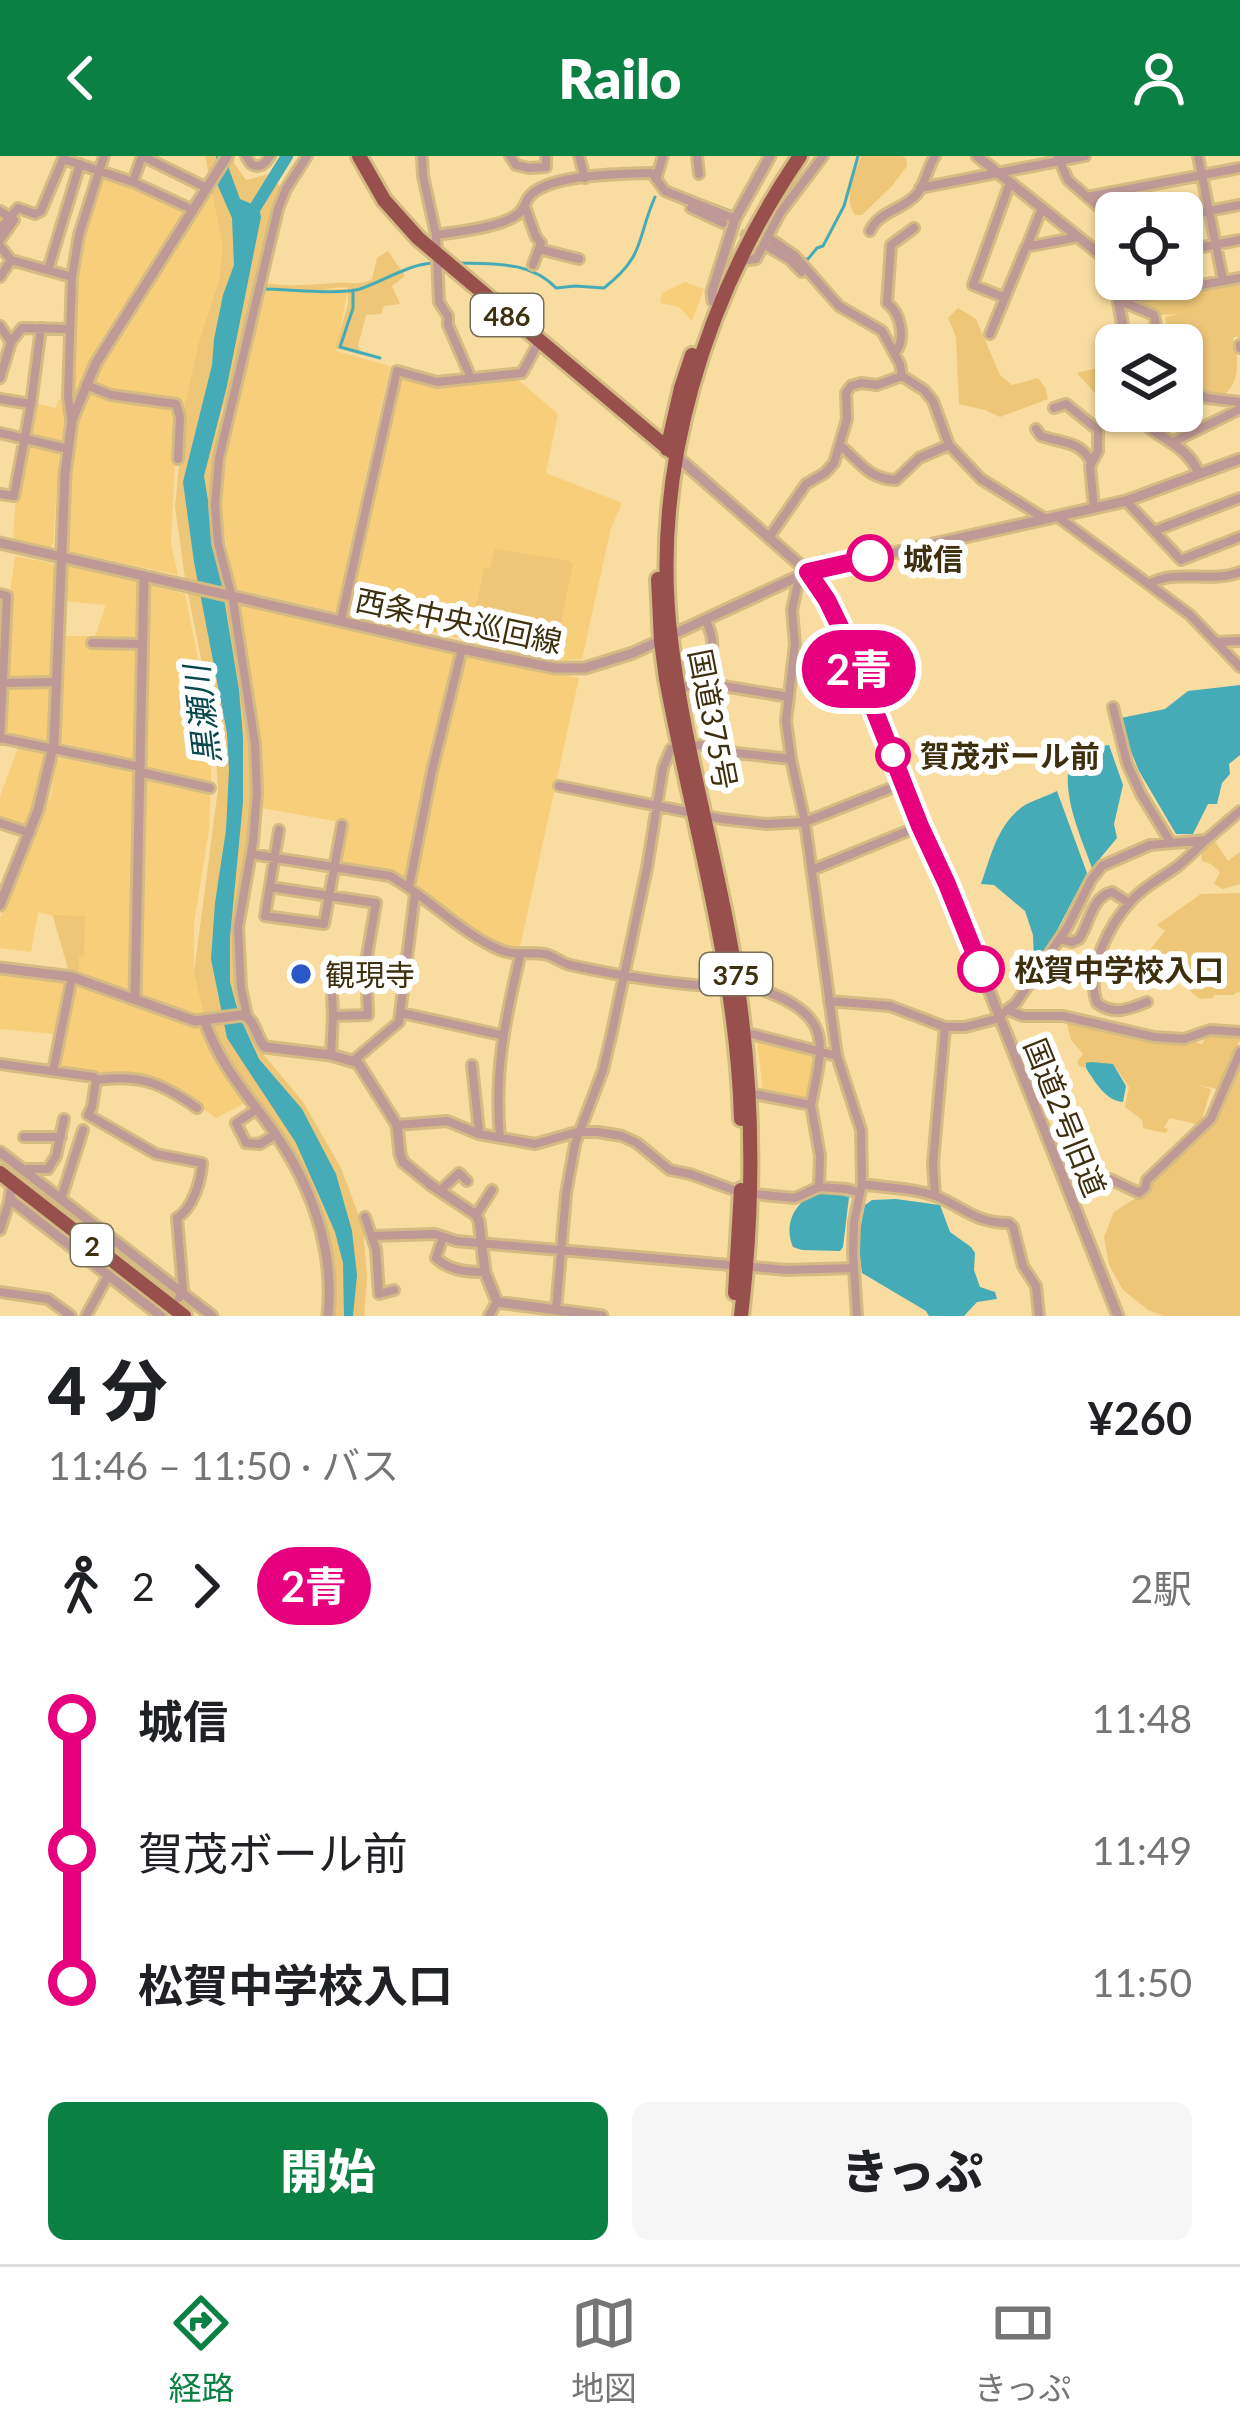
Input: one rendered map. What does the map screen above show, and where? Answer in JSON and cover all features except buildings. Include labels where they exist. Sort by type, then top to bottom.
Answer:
[{"type":"highway","name":"486","points":[[358,156],[384,200],[435,254],[671,452]]},
{"type":"highway","name":"国道375号","points":[[741,1316],[749,1093],[744,1032],[665,639],[671,452],[681,388],[712,301],[790,156]]},
{"type":"highway","name":"国道375号","points":[[671,452],[704,346],[739,261],[800,156]]},
{"type":"highway","name":"国道375号","points":[[665,639],[678,692],[684,747]]},
{"type":"highway","name":"国道375号","points":[[733,986],[746,1194]]},
{"type":"highway","name":"2","points":[[8,1185],[184,1316]]},
{"type":"highway","name":"国道375号","points":[[732,1316],[742,1266]]},
{"type":"street","points":[[72,421],[68,396],[72,277],[104,156]]},
{"type":"street","points":[[133,182],[142,156],[210,183]]},
{"type":"street","points":[[0,905],[48,776],[72,421],[117,328],[227,156]]},
{"type":"street","points":[[247,156],[259,166],[270,156]]},
{"type":"street","points":[[307,156],[278,208],[219,458],[215,505],[255,744],[257,792],[238,927],[244,1015],[265,1047],[331,1055],[362,1068],[397,1125],[404,1162],[476,1215]]},
{"type":"street","points":[[422,156],[436,235],[439,302],[471,378]]},
{"type":"street","points":[[510,156],[516,165],[529,169],[546,166],[546,156]]},
{"type":"street","points":[[579,156],[585,178]]},
{"type":"street","points":[[655,181],[663,156]]},
{"type":"street","points":[[697,156],[699,174]]},
{"type":"street","points":[[712,301],[735,219],[770,156]]},
{"type":"street","points":[[739,261],[756,260],[791,195],[823,156]]},
{"type":"street","points":[[870,231],[880,217],[916,195],[934,156]]},
{"type":"street","points":[[977,156],[1095,250]]},
{"type":"street","points":[[920,188],[1085,156]]},
{"type":"street","points":[[1198,156],[1223,280]]},
{"type":"street","points":[[0,229],[18,208],[35,214],[41,211],[63,157],[194,210]]},
{"type":"street","points":[[1058,159],[1068,180],[1095,203]]},
{"type":"street","points":[[48,270],[80,164]]},
{"type":"street","points":[[1088,197],[1240,168]]},
{"type":"street","points":[[436,235],[509,220],[540,188],[585,178],[652,173],[665,191],[735,219]]},
{"type":"street","points":[[1004,297],[973,285],[1010,183]]},
{"type":"street","points":[[682,200],[683,205],[723,223]]},
{"type":"street","points":[[524,205],[541,243],[533,265]]},
{"type":"street","points":[[1203,212],[1240,205]]},
{"type":"street","points":[[990,334],[1042,208]]},
{"type":"street","points":[[0,211],[14,220],[0,243],[11,260],[72,277]]},
{"type":"street","points":[[895,353],[901,338],[898,314],[887,303],[891,244],[914,228]]},
{"type":"street","points":[[1026,247],[1078,237]]},
{"type":"street","points":[[1203,247],[1240,240]]},
{"type":"street","points":[[769,243],[795,256],[839,306],[882,331],[902,376],[933,401],[949,445],[981,479],[1052,518],[1149,584],[1190,615],[1240,667]]},
{"type":"street","points":[[539,249],[579,259]]},
{"type":"street","points":[[0,277],[11,260]]},
{"type":"street","points":[[1203,284],[1240,278]]},
{"type":"street","points":[[1119,300],[1123,324]]},
{"type":"street","points":[[1119,300],[1154,315],[1156,324]]},
{"type":"street","points":[[0,326],[10,342]]},
{"type":"street","points":[[0,378],[10,342],[22,328],[70,329]]},
{"type":"street","points":[[0,494],[14,496],[40,328]]},
{"type":"street","points":[[341,620],[397,371],[437,382],[522,373],[539,342]]},
{"type":"street","points":[[770,536],[806,484],[834,463],[847,419],[846,392],[861,383],[877,385],[902,376]]},
{"type":"street","points":[[86,385],[111,395],[176,404],[178,459]]},
{"type":"street","points":[[1203,396],[1239,401]]},
{"type":"street","points":[[0,399],[31,404]]},
{"type":"street","points":[[1173,442],[1239,401]]},
{"type":"street","points":[[1054,408],[1066,404],[1099,430],[1098,451],[1091,464]]},
{"type":"street","points":[[1036,429],[1041,436],[1069,442],[1086,453],[1094,508]]},
{"type":"street","points":[[1157,432],[1194,461],[1199,474]]},
{"type":"street","points":[[0,433],[68,448]]},
{"type":"street","points":[[841,446],[861,468],[896,480],[919,458],[949,445]]},
{"type":"street","name":"国道2号旧道","points":[[671,452],[808,572],[827,600],[1003,1012],[1118,1316]]},
{"type":"street","name":"西条中央巡回線","points":[[0,544],[462,649],[555,668],[585,668],[665,639],[808,572],[1126,501],[1240,459]]},
{"type":"street","points":[[1154,531],[1240,498]]},
{"type":"street","points":[[1126,501],[1181,560],[1240,537]]},
{"type":"street","points":[[808,572],[797,587],[792,610],[795,644],[786,721],[838,1056],[861,1130],[853,1268],[857,1316]]},
{"type":"street","points":[[1149,584],[1166,577],[1225,578],[1240,572]]},
{"type":"street","points":[[135,998],[144,576]]},
{"type":"street","points":[[0,594],[7,596],[0,739],[210,788]]},
{"type":"street","points":[[678,692],[694,681],[712,647],[706,620]]},
{"type":"street","points":[[1214,642],[1240,641]]},
{"type":"street","points":[[92,643],[143,644]]},
{"type":"street","points":[[352,1061],[394,1028],[401,1012],[412,890],[433,766],[462,649]]},
{"type":"street","points":[[694,681],[789,697]]},
{"type":"street","points":[[1,683],[56,682]]},
{"type":"street","points":[[1113,707],[1126,763],[1172,843]]},
{"type":"street","points":[[556,1310],[566,1194],[577,1132],[603,1070],[667,754],[671,749],[706,745],[791,759]]},
{"type":"street","points":[[560,786],[766,824],[805,822],[904,784]]},
{"type":"street","points":[[1147,1002],[1115,1011],[1097,1003],[1094,993],[1102,950],[1129,903],[1240,811]]},
{"type":"street","points":[[0,823],[30,833]]},
{"type":"street","points":[[279,830],[266,916],[324,924],[342,825]]},
{"type":"street","points":[[812,870],[920,826]]},
{"type":"street","points":[[829,1001],[890,1006],[945,1027],[965,1028],[996,1019],[1016,1003],[1102,866],[1150,845],[1206,839]]},
{"type":"street","points":[[251,854],[390,876],[468,932],[520,956],[546,954],[562,963],[624,976],[748,984],[802,1008],[819,1037],[821,1053],[811,1105],[820,1156],[819,1186]]},
{"type":"street","points":[[270,887],[376,903],[366,967],[368,1015],[333,1016]]},
{"type":"street","points":[[1060,939],[1078,940],[1105,893],[1112,892],[1129,903]]},
{"type":"street","points":[[500,1138],[501,1035],[520,956]]},
{"type":"street","points":[[331,1055],[331,970],[406,965]]},
{"type":"street","points":[[0,968],[72,977],[186,1019],[205,1022],[244,1015]]},
{"type":"street","points":[[52,1071],[72,977]]},
{"type":"street","points":[[401,1012],[501,1035]]},
{"type":"street","points":[[1003,1012],[1063,1016],[1184,1040],[1210,1030],[1240,1032]]},
{"type":"street","points":[[205,1022],[222,1062],[276,1134],[313,1204],[324,1239],[328,1316]]},
{"type":"street","points":[[935,1196],[933,1162],[945,1027]]},
{"type":"street","points":[[744,1032],[838,1056]]},
{"type":"street","points":[[1070,1193],[1110,1179],[1139,1193],[1211,1119],[1240,1052]]},
{"type":"street","points":[[0,1064],[96,1080],[134,1077],[152,1081],[197,1108]]},
{"type":"street","points":[[472,1065],[479,1134]]},
{"type":"street","points":[[96,1080],[88,1114],[156,1154],[203,1166],[189,1208],[176,1218],[182,1252],[181,1296]]},
{"type":"street","points":[[749,1093],[811,1105]]},
{"type":"street","points":[[257,1108],[236,1123],[247,1143],[260,1144],[276,1134]]},
{"type":"street","points":[[28,1169],[48,1169],[56,1156],[64,1119]]},
{"type":"street","points":[[397,1125],[447,1121],[479,1134],[536,1144],[586,1131],[622,1136],[670,1170],[746,1194],[794,1198],[819,1186],[935,1196],[986,1222],[1009,1222],[1023,1266],[1036,1286],[1039,1316]]},
{"type":"street","points":[[61,1199],[83,1130]]},
{"type":"street","points":[[24,1137],[61,1137]]},
{"type":"street","points":[[0,1152],[212,1316]]},
{"type":"street","points":[[440,1191],[459,1173],[467,1181]]},
{"type":"street","points":[[0,1230],[8,1185]]},
{"type":"street","points":[[8,1185],[108,1276],[163,1315]]},
{"type":"street","points":[[492,1190],[476,1215],[485,1272],[497,1302]]},
{"type":"street","points":[[365,1217],[373,1236],[380,1294],[394,1290]]},
{"type":"street","points":[[373,1236],[435,1234],[481,1243],[787,1270],[853,1268]]},
{"type":"street","points":[[443,1237],[436,1258],[443,1264],[485,1272]]},
{"type":"street","points":[[86,1316],[108,1276]]},
{"type":"street","points":[[0,1292],[48,1299],[71,1316]]},
{"type":"street","points":[[497,1302],[534,1312],[602,1316]]},
{"type":"street","points":[[489,1316],[497,1302]]},
{"type":"shaded area","points":[[205,156],[235,156],[234,163],[246,180],[269,174],[281,188],[257,275],[246,341],[221,414],[214,495],[221,583],[242,656],[252,727],[256,798],[236,932],[236,970],[242,1008],[259,1049],[303,1102],[341,1168],[363,1227],[364,1316],[334,1316],[334,1257],[312,1190],[292,1152],[214,1038],[194,973],[218,789],[213,718],[175,507],[185,405],[219,280],[223,247]]},
{"type":"shaded area","points":[[861,156],[902,156],[907,166],[862,215],[855,215],[850,194]]},
{"type":"shaded area","points":[[102,177],[187,207],[100,342],[71,404],[73,285],[81,238]]},
{"type":"shaded area","points":[[212,187],[223,247],[175,464],[171,544],[178,575],[72,552],[67,548],[70,465],[88,392],[113,340]]},
{"type":"shaded area","points":[[388,251],[405,276],[392,286],[400,304],[384,306],[381,314],[366,315],[358,346],[362,355],[335,348],[348,288],[261,287],[264,283],[363,282],[372,279],[377,258]]},
{"type":"shaded area","points":[[1240,281],[1240,340],[1233,338],[1236,376],[1225,394],[1203,390],[1203,324],[1166,324],[1165,317],[1178,314],[1161,315],[1129,302],[1203,300],[1203,288]]},
{"type":"shaded area","points":[[685,282],[704,289],[692,321],[679,307],[660,303],[662,293]]},
{"type":"shaded area","points":[[260,288],[348,289],[336,351],[390,366],[336,612],[235,589],[219,507],[221,472]]},
{"type":"shaded area","points":[[958,308],[976,319],[1000,375],[1012,385],[1038,378],[1048,399],[1000,417],[959,404],[956,337],[948,318]]},
{"type":"shaded area","points":[[1095,368],[1095,393],[1077,373]]},
{"type":"shaded area","points":[[399,378],[432,387],[517,379],[558,414],[546,473],[622,503],[611,528],[582,659],[558,660],[347,613]]},
{"type":"shaded area","points":[[59,399],[66,424],[61,445],[30,437],[34,403],[56,408]]},
{"type":"shaded area","points":[[30,444],[57,450],[59,455],[50,548],[13,539],[16,494]]},
{"type":"shaded area","points":[[495,549],[573,565],[554,654],[546,657],[506,645],[507,636],[476,631],[484,567],[490,568]]},
{"type":"shaded area","points":[[15,556],[55,567],[52,676],[48,679],[6,676]]},
{"type":"shaded area","points":[[69,565],[141,583],[135,761],[59,742],[62,636],[95,636],[106,605],[63,601]]},
{"type":"shaded area","points":[[148,584],[185,594],[212,754],[209,830],[194,923],[194,973],[204,1015],[197,1017],[139,996]]},
{"type":"shaded area","points":[[236,604],[579,678],[520,947],[478,935],[391,876],[338,867],[347,823],[261,808],[255,706]]},
{"type":"shaded area","points":[[9,685],[52,689],[49,742],[44,746],[6,737]]},
{"type":"shaded area","points":[[19,745],[44,750],[49,757],[27,829],[0,821],[0,797]]},
{"type":"shaded area","points":[[61,758],[136,776],[129,992],[79,971],[69,972],[53,916],[38,912],[31,952],[0,948],[0,918],[51,795]]},
{"type":"shaded area","points":[[1209,840],[1214,840],[1228,861],[1240,852],[1240,884],[1223,889],[1214,884],[1220,872],[1202,861]]},
{"type":"shaded area","points":[[1240,893],[1240,992],[1200,999],[1190,991],[1189,972],[1173,972],[1149,951],[1165,931],[1157,925],[1201,894]]},
{"type":"shaded area","points":[[53,915],[85,916],[79,971],[69,972]]},
{"type":"shaded area","points":[[0,971],[69,979],[55,1034],[0,1029]]},
{"type":"shaded area","points":[[74,981],[205,1025],[220,1069],[245,1103],[216,1118],[143,1077],[56,1069]]},
{"type":"shaded area","points":[[1066,1020],[1189,1045],[1202,1044],[1202,1036],[1212,1034],[1240,1035],[1240,1040],[1217,1089],[1193,1084],[1211,1089],[1200,1125],[1170,1118],[1165,1133],[1143,1128],[1142,1120],[1125,1107],[1129,1087],[1113,1064],[1079,1066],[1083,1054],[1071,1040]]},
{"type":"shaded area","points":[[760,1038],[816,1054],[808,1098],[763,1090]]},
{"type":"shaded area","points":[[1240,1059],[1240,1316],[1164,1316],[1123,1290],[1109,1265],[1104,1237],[1114,1212],[1145,1192],[1214,1120]]},
{"type":"water","points":[[216,156],[228,156],[240,199],[259,207],[261,217],[204,476],[243,737],[230,982],[259,1059],[302,1109],[336,1174],[352,1231],[357,1275],[353,1316],[344,1316],[343,1263],[335,1232],[296,1143],[227,1038],[211,959],[226,830],[227,733],[183,482],[212,365],[223,295],[234,265],[232,218],[218,186]]},
{"type":"water","points":[[1240,685],[1240,755],[1229,764],[1230,774],[1222,783],[1217,804],[1208,804],[1193,834],[1176,834],[1139,771],[1119,722],[1165,709],[1188,691]]},
{"type":"water","points":[[1109,745],[1123,785],[1114,824],[1117,838],[1092,868],[1072,812],[1068,769],[1076,751]]},
{"type":"water","points":[[1057,791],[1087,873],[1037,960],[1025,911],[994,885],[981,884],[1006,823],[1022,807]]},
{"type":"water","points":[[1091,1062],[1113,1064],[1126,1086],[1123,1102],[1097,1085],[1086,1068]]},
{"type":"water","points":[[824,1191],[849,1197],[843,1247],[840,1251],[793,1247],[790,1228],[795,1212],[807,1198]]},
{"type":"water","points":[[896,1199],[940,1205],[950,1232],[975,1253],[980,1287],[995,1292],[997,1299],[977,1302],[964,1316],[929,1316],[862,1273],[858,1240],[865,1205]]},
{"type":"waterway","points":[[250,216],[287,156]]},
{"type":"waterway","points":[[781,240],[804,259],[823,246],[844,206],[858,156]]},
{"type":"waterway","points":[[666,187],[730,211]]},
{"type":"waterway","points":[[459,263],[523,268],[556,288],[604,288],[634,256],[655,197]]},
{"type":"waterway","points":[[264,289],[351,291],[432,263]]},
{"type":"waterway","points":[[353,290],[353,308],[340,347],[380,358]]},
{"type":"tunnel","points":[[730,226],[769,248]]},
{"type":"bus line","name":"2青","points":[[870,558],[808,572],[848,643],[981,969]]},
{"type":"place","name":"城信","points":[[870,558]]},
{"type":"place","name":"賀茂ボール前","points":[[893,755]]},
{"type":"place","name":"松賀中学校入口","points":[[981,969]]},
{"type":"place","name":"観現寺","points":[[301,974]]},
{"type":"water label","name":"黒瀬川","points":[[201,715]]}]
